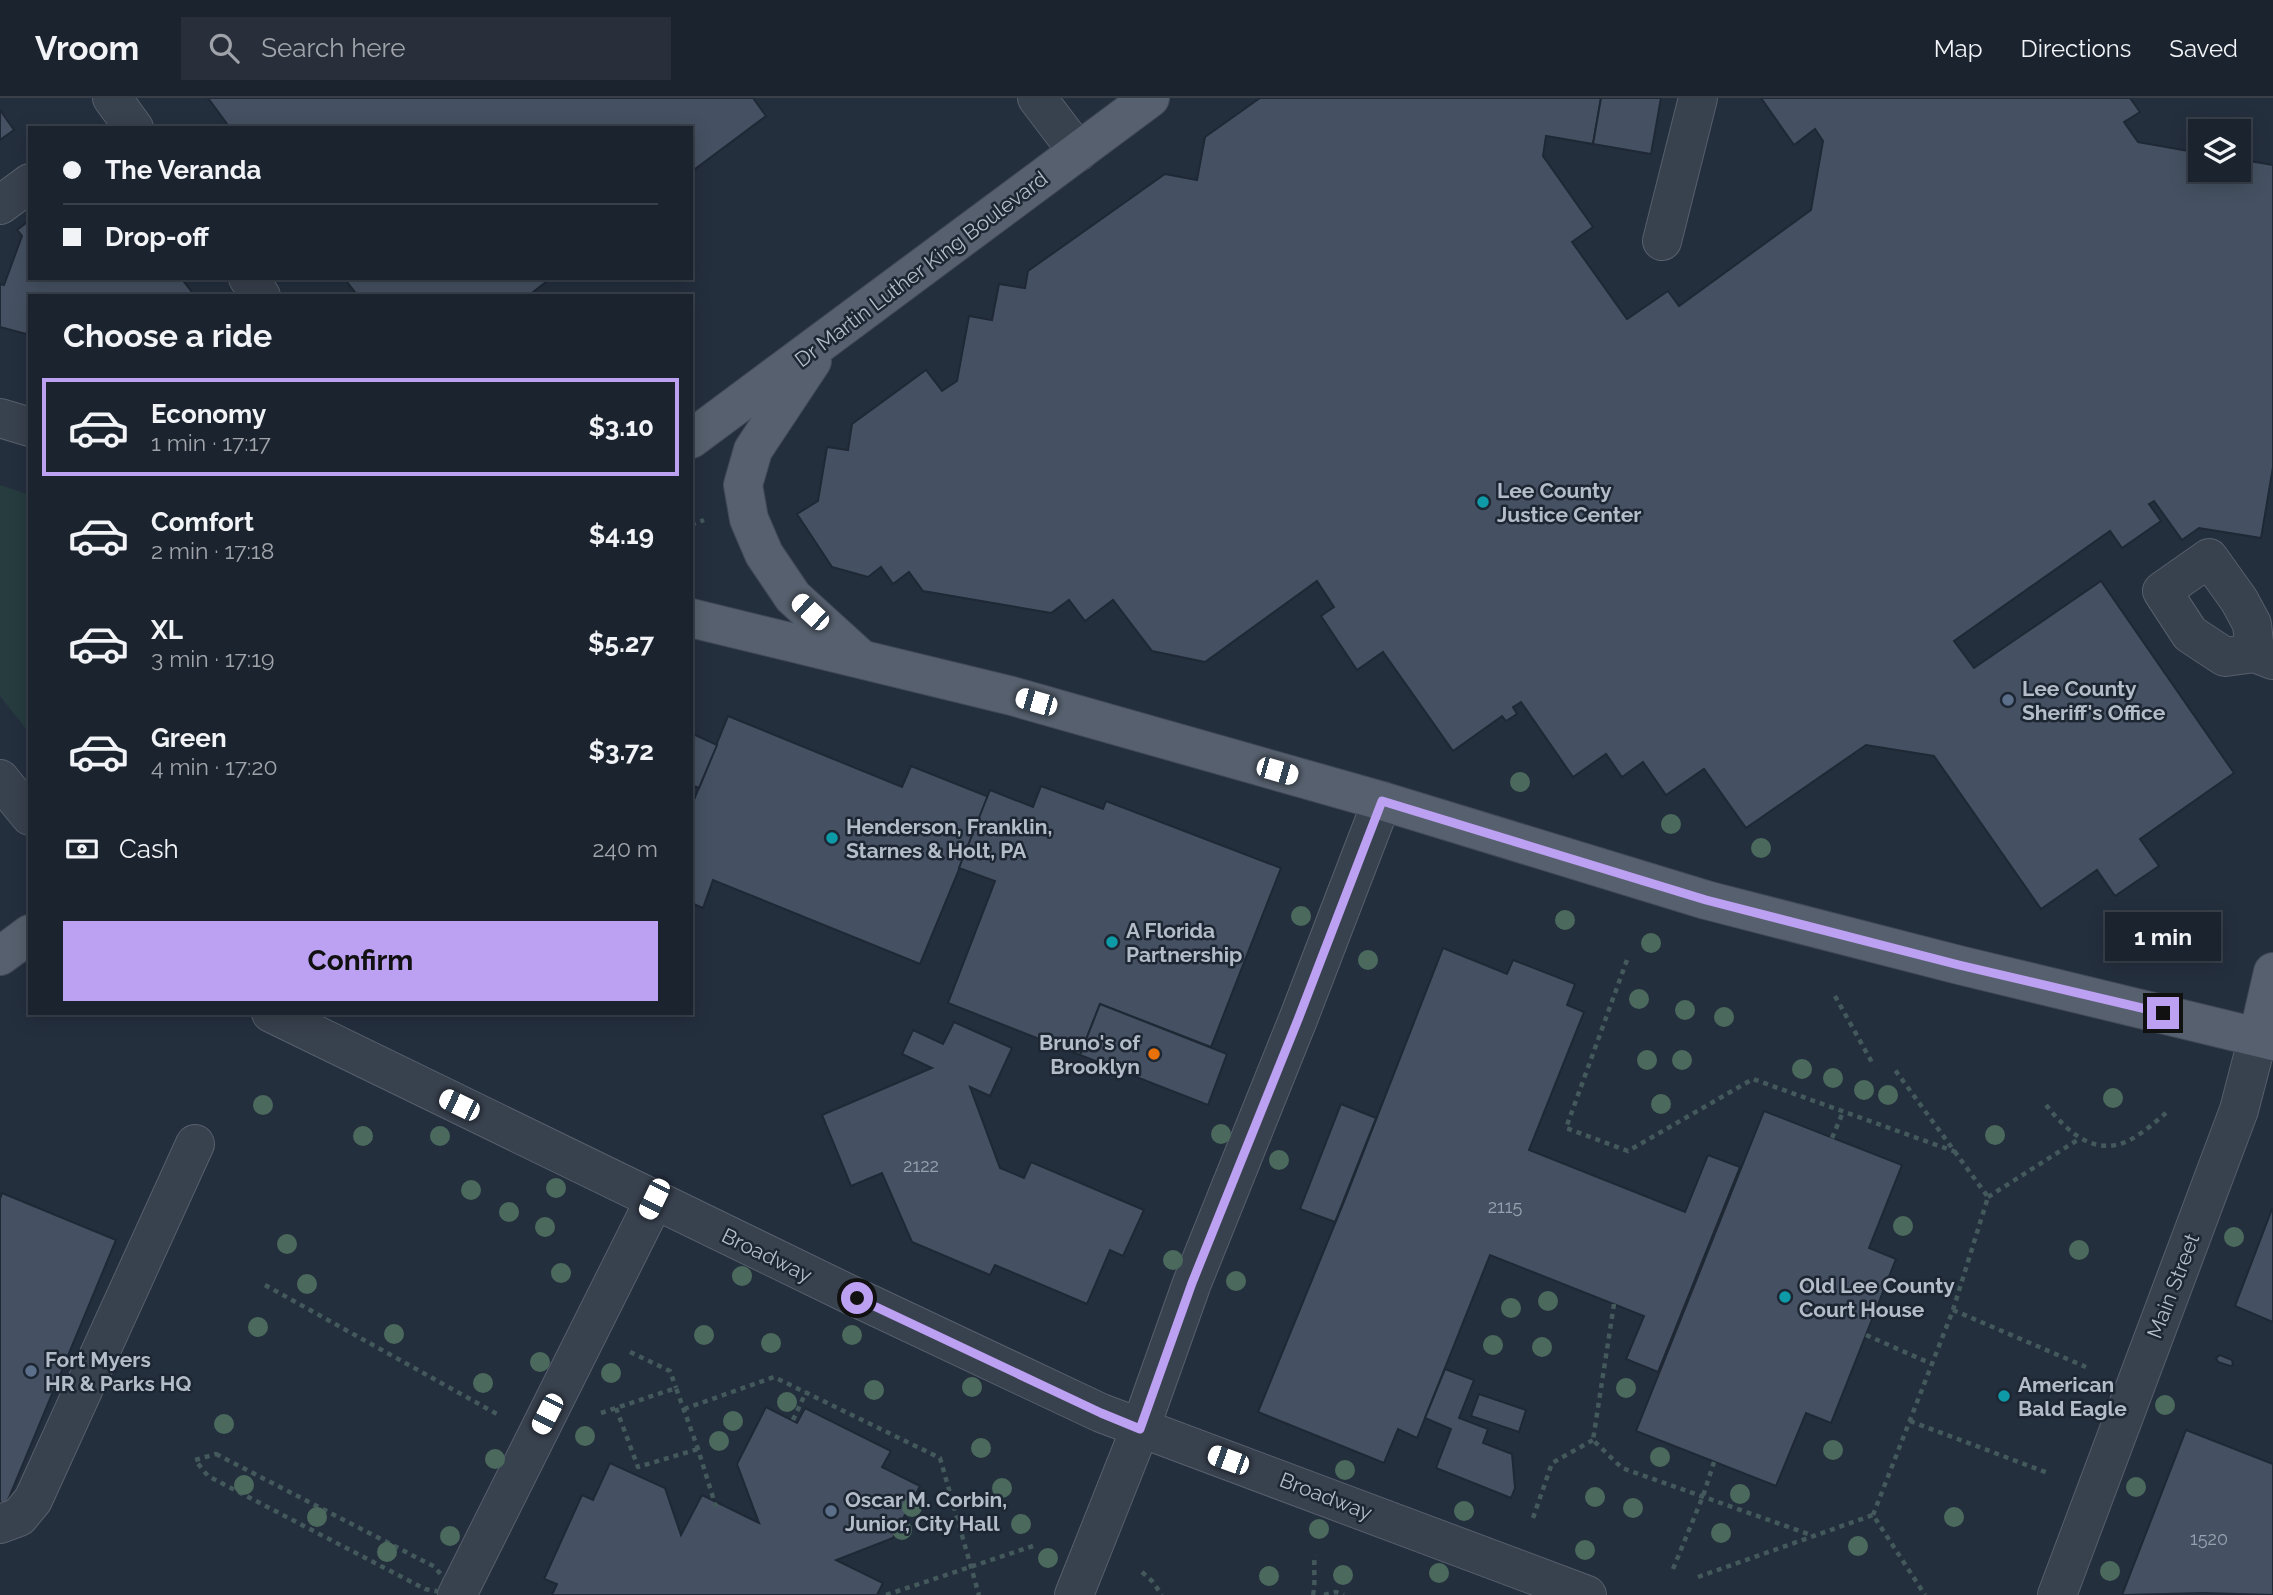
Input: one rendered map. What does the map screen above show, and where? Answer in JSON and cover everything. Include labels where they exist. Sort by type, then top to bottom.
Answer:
[{"type":"main road","name":"Dr Martin Luther King Boulevard","points":[[693,438],[1150,98]]},
{"type":"main road","points":[[828,337],[753,450],[743,485],[749,519],[764,554],[793,597],[860,659]]},
{"type":"main road","points":[[693,618],[1012,696],[1382,801],[1706,900],[2265,1039]]},
{"type":"main road","points":[[0,956],[28,935]]},
{"type":"main road","name":"Main Street","points":[[2265,1039],[2273,972]]},
{"type":"street","points":[[1037,98],[1078,152]]},
{"type":"street","points":[[1662,241],[1698,98]]},
{"type":"street","points":[[0,205],[28,184]]},
{"type":"street","points":[[0,418],[28,426]]},
{"type":"street","points":[[0,779],[28,814]]},
{"type":"street","points":[[1073,1595],[1140,1429],[1192,1283],[1382,801]]},
{"type":"street","name":"Broadway","points":[[275,1015],[1101,1413],[1587,1595]]},
{"type":"street","name":"Main Street","points":[[2057,1595],[2265,1039]]},
{"type":"street","points":[[0,1524],[19,1517],[33,1500],[195,1144]]},
{"type":"street","points":[[457,1595],[654,1199]]},
{"type":"path","points":[[1627,960],[1566,1128],[1628,1150],[1754,1079],[1956,1152]]},
{"type":"path","points":[[1835,996],[1874,1066]]},
{"type":"path","points":[[1895,1070],[1988,1196]]},
{"type":"path","points":[[2046,1105],[2063,1126],[2079,1139],[2105,1146],[2129,1140],[2166,1113]]},
{"type":"path","points":[[1832,1138],[1843,1112]]},
{"type":"path","points":[[1698,1577],[1873,1515],[1953,1310],[1988,1196],[2079,1139]]},
{"type":"path","points":[[265,1285],[536,1436],[676,1388]]},
{"type":"path","points":[[1593,1440],[1614,1304]]},
{"type":"path","points":[[1953,1310],[2086,1367]]},
{"type":"path","points":[[588,1333],[670,1371],[716,1507]]},
{"type":"path","points":[[1866,1335],[1932,1364]]},
{"type":"path","points":[[684,1409],[774,1377],[940,1458],[979,1595]]},
{"type":"path","points":[[793,1420],[806,1392]]},
{"type":"path","points":[[616,1408],[638,1467],[698,1448]]},
{"type":"path","points":[[1910,1421],[2048,1473]]},
{"type":"path","points":[[1593,1440],[1622,1468],[1814,1536]]},
{"type":"path","points":[[1533,1518],[1552,1463],[1593,1440]]},
{"type":"path","points":[[216,1454],[435,1567],[457,1595],[425,1589],[208,1476],[195,1460],[216,1454]]},
{"type":"path","points":[[1673,1569],[1714,1462]]},
{"type":"path","points":[[1873,1515],[1925,1595]]},
{"type":"path","points":[[886,1595],[1033,1546]]},
{"type":"path","points":[[1313,1595],[1315,1555]]},
{"type":"path","points":[[1142,1572],[1162,1595]]},
{"type":"path","points":[[1917,1595],[1920,1588]]},
{"type":"path","points":[[1324,1595],[1336,1592],[1344,1595]]},
{"type":"green space","points":[[0,485],[28,494],[28,731],[0,696]]},
{"type":"building","points":[[208,98],[753,98],[766,116],[693,171],[693,126],[229,126]]},
{"type":"building","name":"Lee County Justice Center","points":[[1260,98],[1601,98],[1593,144],[1546,136],[1543,156],[1593,227],[1572,242],[1627,319],[1668,291],[1679,306],[1811,210],[1823,141],[1815,129],[1794,145],[1761,98],[2130,98],[2140,112],[2124,122],[2138,142],[2188,151],[2188,182],[2251,182],[2251,161],[2273,165],[2273,467],[2261,538],[2199,528],[2182,540],[2154,501],[2149,504],[2161,521],[2122,548],[2110,531],[1954,641],[1974,668],[2101,581],[2234,773],[2140,839],[2159,866],[2115,896],[2097,870],[2041,909],[1934,756],[1866,745],[1746,828],[1704,769],[1666,795],[1643,762],[1622,777],[1606,754],[1573,777],[1521,702],[1513,707],[1517,714],[1506,721],[1502,716],[1453,751],[1383,652],[1357,670],[1321,616],[1334,607],[1317,581],[1205,662],[1152,651],[1113,600],[1085,621],[1069,600],[1051,613],[923,591],[909,572],[893,584],[881,567],[868,577],[832,567],[797,514],[818,501],[827,447],[848,450],[852,424],[926,370],[942,391],[957,381],[969,316],[992,320],[999,284],[1025,288],[1028,271],[1165,174],[1197,180],[1205,137]]},
{"type":"building","points":[[1601,98],[1661,98],[1651,154],[1593,144]]},
{"type":"building","points":[[0,110],[14,130],[0,140]]},
{"type":"building","points":[[28,222],[28,280],[183,280],[193,294],[28,294],[28,334],[0,327],[0,284],[4,285],[22,236],[17,230]]},
{"type":"building","points":[[346,280],[548,280],[531,294],[356,294]]},
{"type":"building","name":"Henderson, Franklin, Starnes & Holt, PA","points":[[728,716],[902,787],[911,766],[989,797],[920,964],[713,880],[703,908],[693,904],[693,802]]},
{"type":"building","points":[[693,734],[717,745],[699,788],[693,786]]},
{"type":"building","name":"A Florida Partnership","points":[[1041,786],[1103,809],[1106,801],[1281,868],[1211,1047],[1100,1004],[1080,1055],[948,1003],[995,881],[959,868],[990,790],[1033,807]]},
{"type":"building","points":[[1443,948],[1507,974],[1513,960],[1575,984],[1567,1005],[1584,1012],[1529,1150],[1685,1212],[1708,1155],[1740,1167],[1658,1372],[1626,1359],[1644,1316],[1490,1255],[1417,1438],[1398,1429],[1384,1463],[1258,1412]]},
{"type":"building","name":"Bruno's of Brooklyn","points":[[1100,1004],[1227,1054],[1208,1105],[1080,1055]]},
{"type":"building","points":[[954,1022],[1012,1048],[990,1096],[970,1087],[1000,1168],[1024,1178],[1031,1162],[1144,1210],[1123,1256],[1110,1250],[1087,1304],[995,1265],[990,1275],[912,1242],[882,1173],[851,1186],[822,1115],[932,1068],[902,1054],[913,1030],[943,1044]]},
{"type":"building","points":[[1341,1104],[1376,1118],[1335,1222],[1300,1209]]},
{"type":"building","name":"Old Lee County Court House","points":[[1764,1111],[1902,1165],[1869,1248],[1896,1259],[1831,1423],[1806,1413],[1776,1486],[1636,1431]]},
{"type":"building","name":"Fort Myers HR & Parks HQ","points":[[2,1193],[116,1240],[6,1505],[0,1502]]},
{"type":"building","points":[[2273,1209],[2273,1322],[2235,1306]]},
{"type":"building","points":[[2220,1355],[2232,1360],[2233,1365],[2218,1362],[2216,1358]]},
{"type":"building","points":[[1445,1369],[1474,1380],[1459,1418],[1488,1429],[1483,1443],[1512,1454],[1515,1488],[1511,1498],[1436,1468],[1451,1429],[1425,1418]]},
{"type":"building","points":[[1479,1394],[1526,1410],[1519,1432],[1471,1416]]},
{"type":"building","name":"Oscar M. Corbin, Junior, City Hall","points":[[766,1407],[797,1423],[805,1408],[891,1451],[882,1467],[920,1486],[893,1538],[836,1560],[883,1583],[877,1595],[552,1595],[557,1584],[544,1579],[582,1495],[593,1500],[610,1463],[665,1488],[681,1535],[702,1495],[759,1523],[737,1464]]},
{"type":"building","points":[[2186,1430],[2273,1464],[2273,1595],[2122,1595]]},
{"type":"place","name":"Lee County Justice Center","points":[[1483,502]]},
{"type":"place","name":"Lee County Sheriff's Office","points":[[2008,700]]},
{"type":"place","name":"Henderson, Franklin, Starnes & Holt, PA","points":[[832,838]]},
{"type":"place","name":"A Florida Partnership","points":[[1112,942]]},
{"type":"place","name":"Bruno's of Brooklyn","points":[[1154,1054]]},
{"type":"place","name":"Old Lee County Court House","points":[[1785,1297]]},
{"type":"place","name":"Fort Myers HR & Parks HQ","points":[[31,1371]]},
{"type":"place","name":"American Bald Eagle","points":[[2004,1396]]},
{"type":"place","name":"Oscar M. Corbin, Junior, City Hall","points":[[831,1511]]},
{"type":"route","points":[[857,1298],[1140,1429],[1192,1283],[1382,801],[1706,900],[1959,965],[2163,1013]]}]
